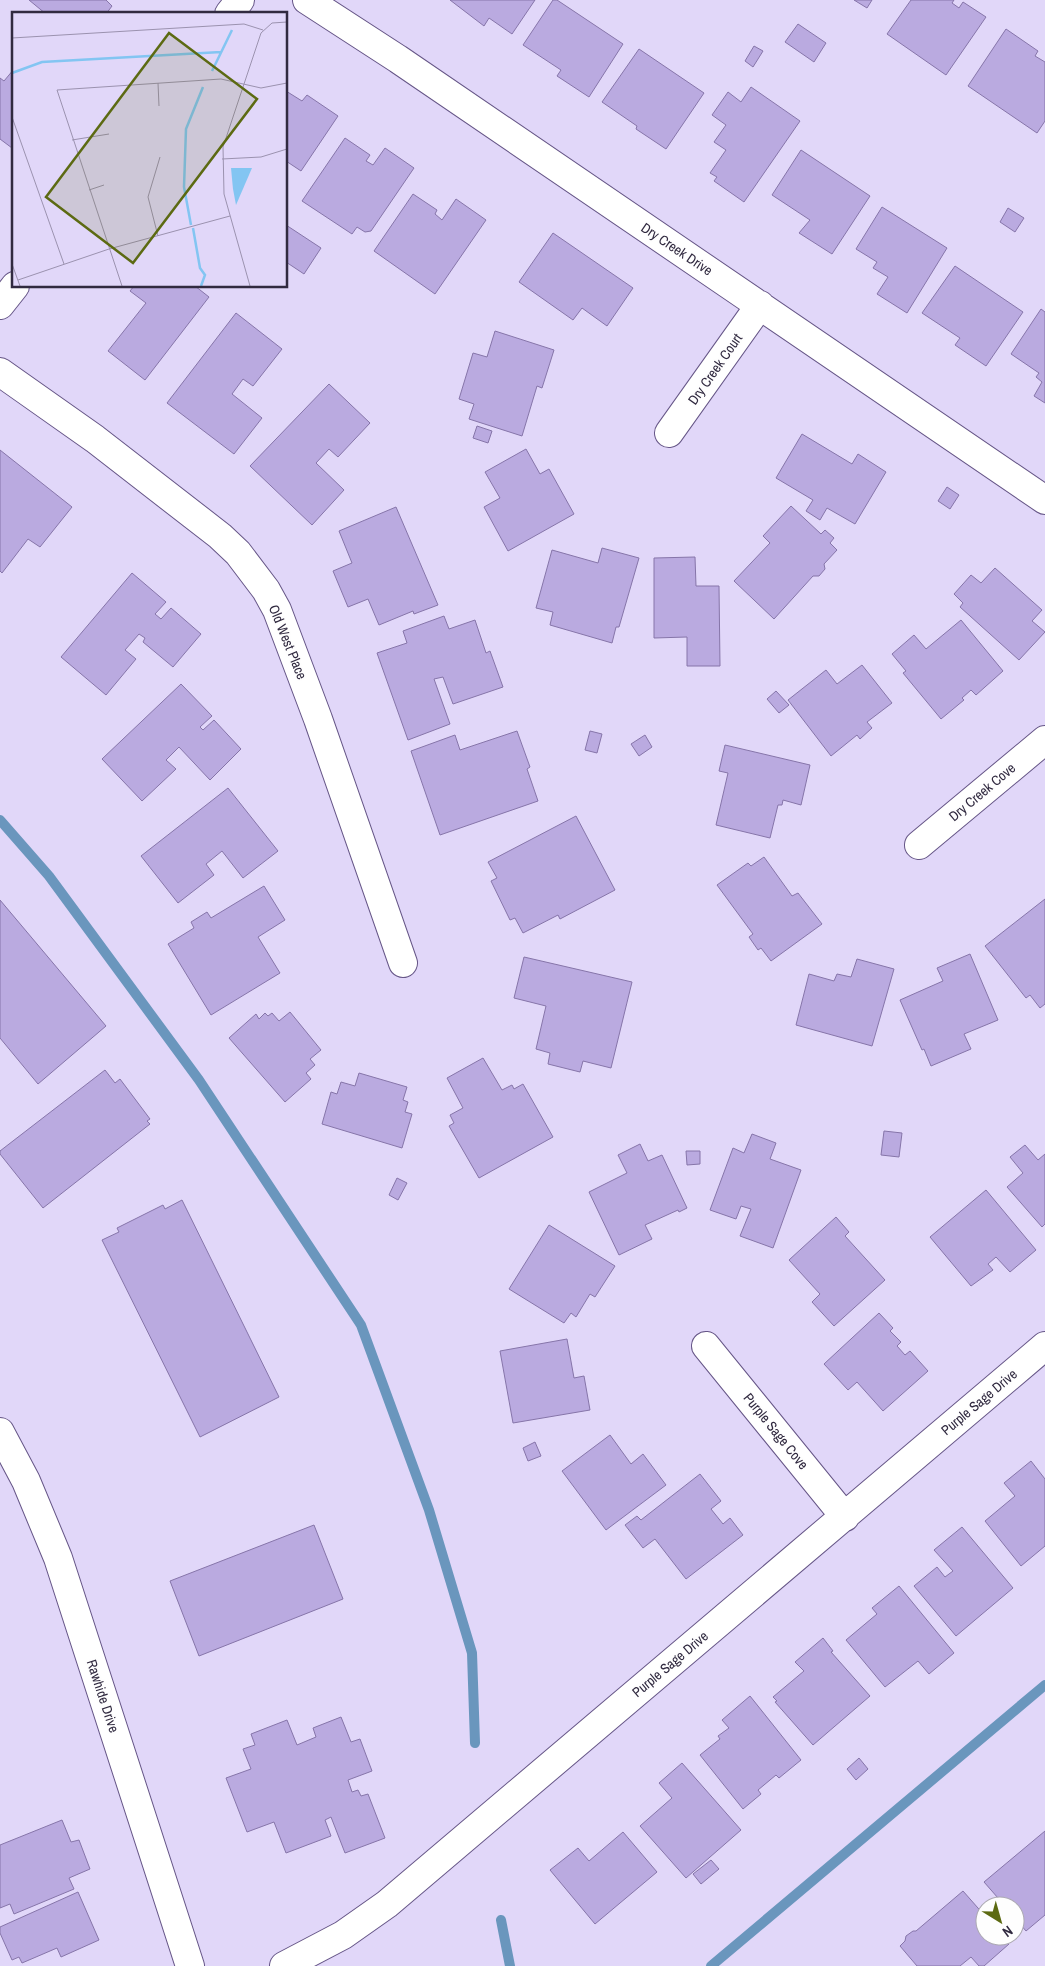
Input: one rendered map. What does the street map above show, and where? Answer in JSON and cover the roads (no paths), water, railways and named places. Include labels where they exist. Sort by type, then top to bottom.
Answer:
[{"type":"street","points":[[231,12],[240,0]]},
{"type":"street","name":"Dry Creek Drive","points":[[307,0],[398,59],[1045,500]]},
{"type":"street","points":[[0,306],[14,288]]},
{"type":"street","name":"Dry Creek Court","points":[[669,433],[760,305]]},
{"type":"street","name":"Old West Place","points":[[0,372],[95,439],[220,536],[238,554],[266,590],[277,610],[318,719],[403,963]]},
{"type":"street","name":"Dry Creek Cove","points":[[919,845],[1045,740]]},
{"type":"street","name":"Purple Sage Cove","points":[[706,1346],[845,1517]]},
{"type":"street","name":"Purple Sage Drive","points":[[284,1966],[343,1935],[387,1904],[1045,1346]]},
{"type":"street","name":"Rawhide Drive","points":[[0,1432],[26,1481],[58,1558],[190,1966]]},
{"type":"waterway","points":[[0,820],[49,876],[199,1080],[361,1325],[429,1510],[472,1653],[475,1743]]},
{"type":"waterway","points":[[711,1966],[1045,1685]]},
{"type":"waterway","points":[[501,1920],[510,1966]]}]
